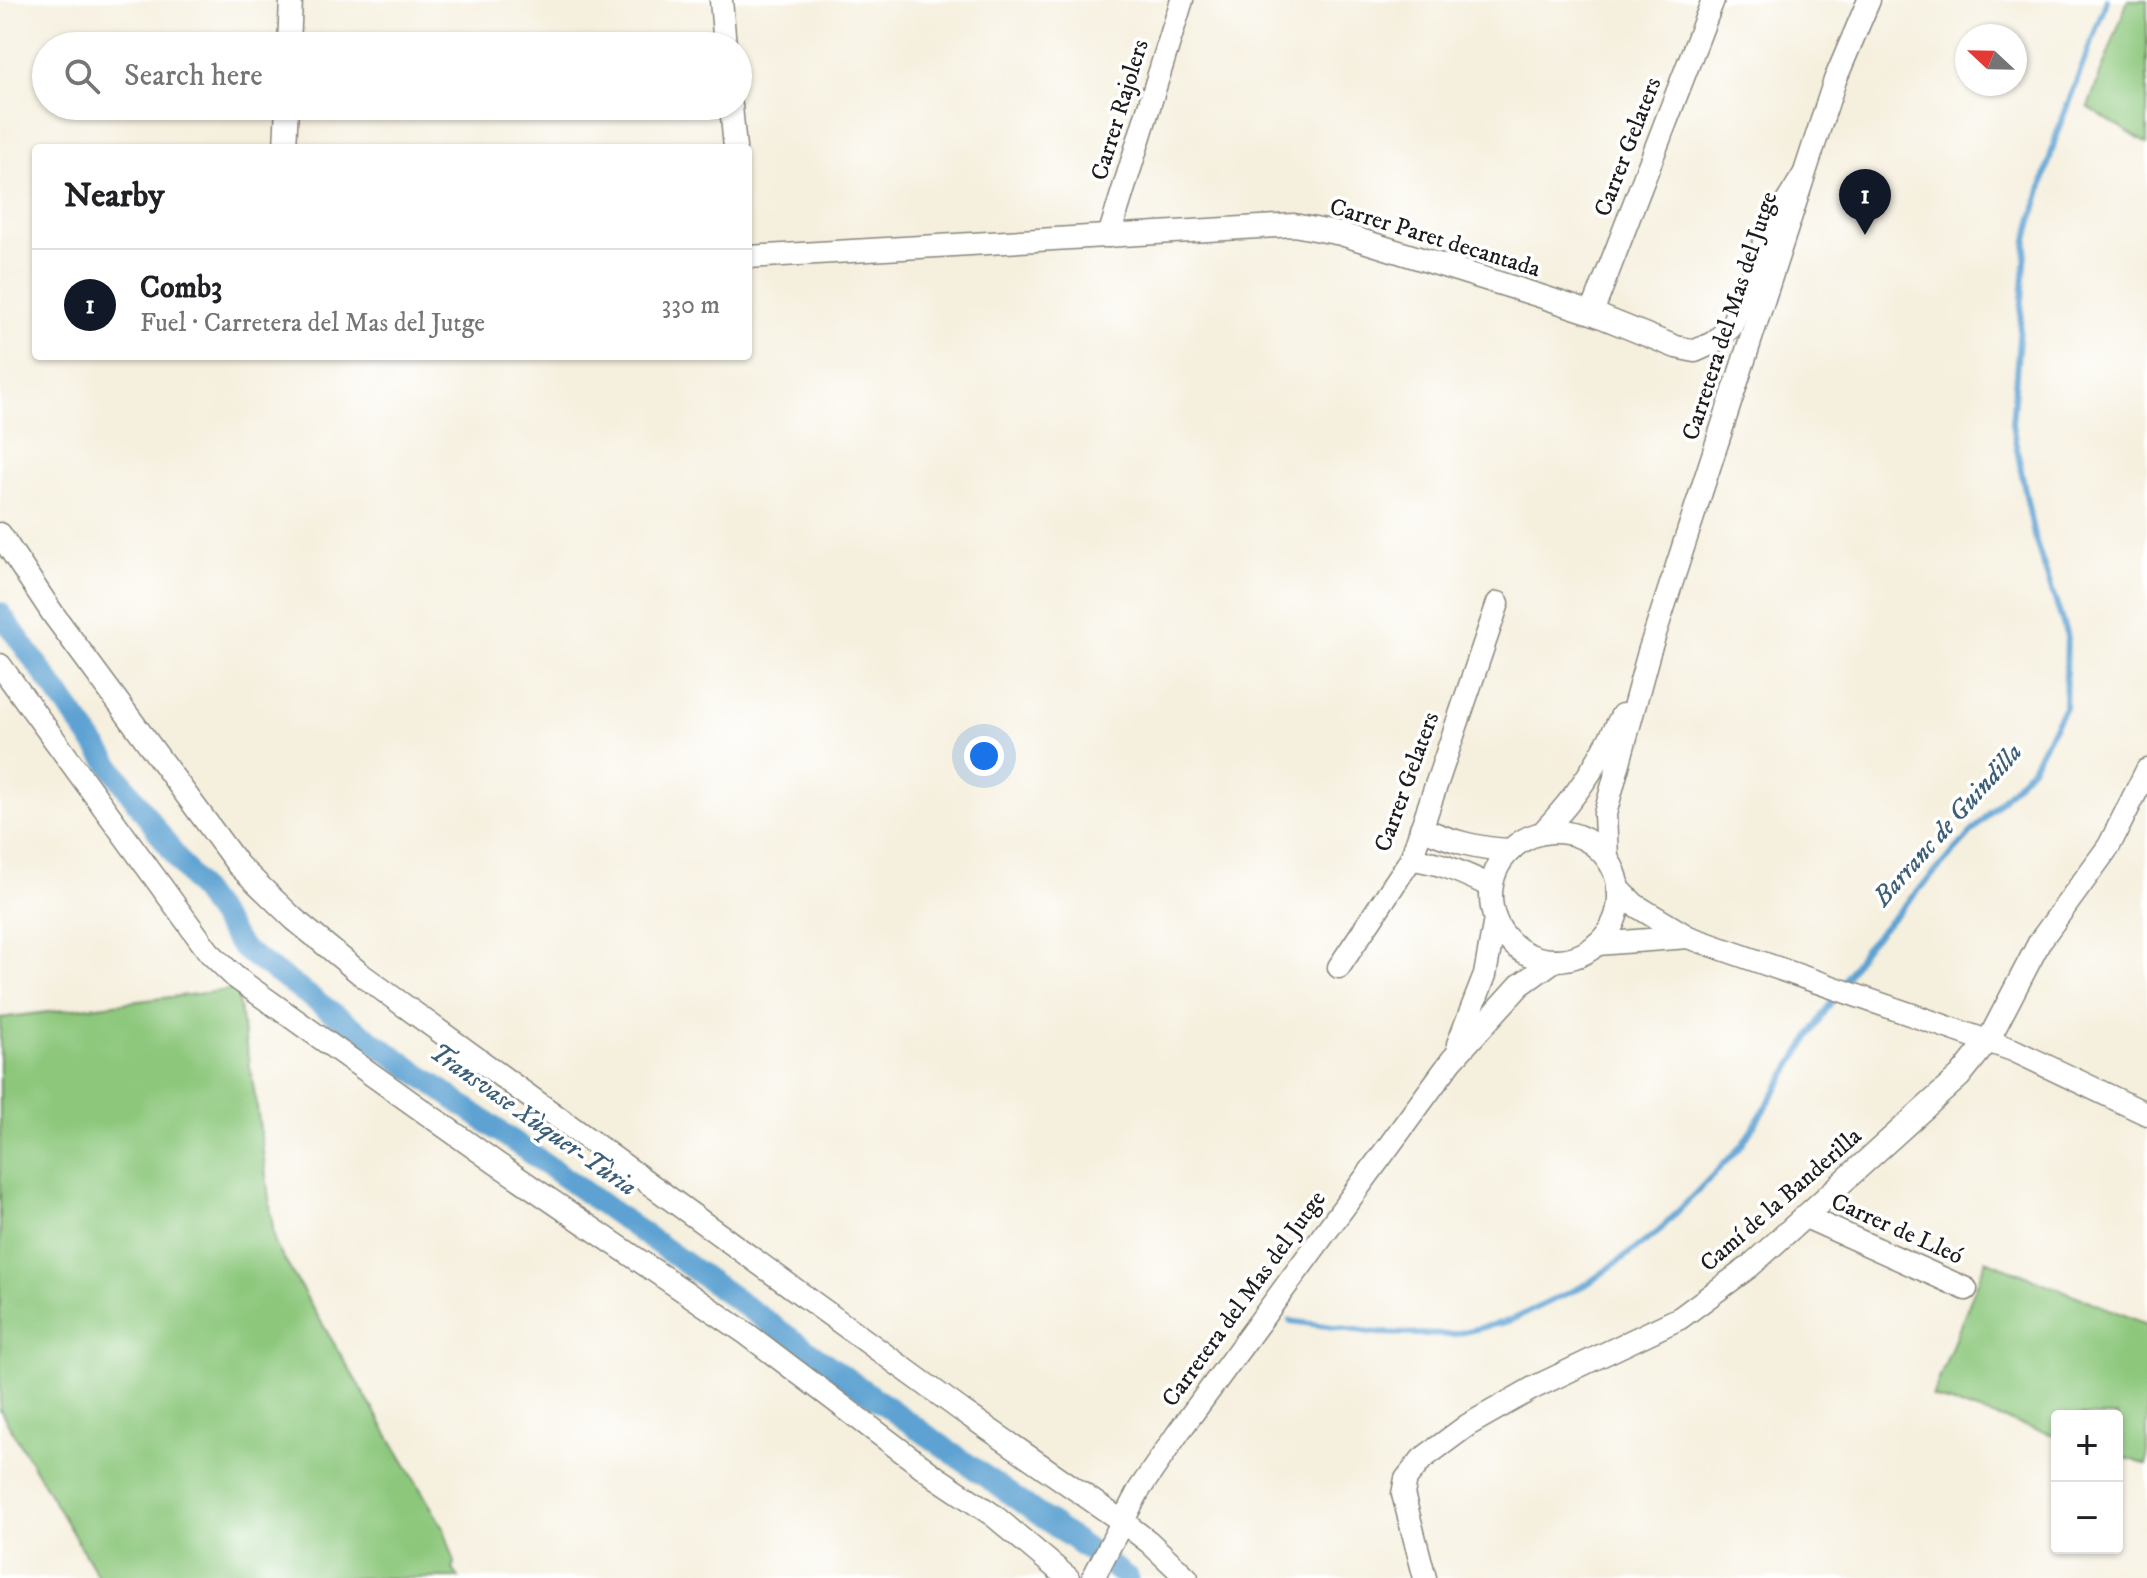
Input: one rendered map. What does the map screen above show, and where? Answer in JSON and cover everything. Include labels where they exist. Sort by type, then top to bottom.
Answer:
[{"type":"street","points":[[290,32],[291,0]]},
{"type":"street","points":[[721,0],[724,32]]},
{"type":"street","name":"Carrer Rajolers","points":[[1109,236],[1182,0]]},
{"type":"street","name":"Carrer Gelaters","points":[[1592,313],[1713,0]]},
{"type":"street","name":"Carretera del Mas del Jutge","points":[[1607,858],[1605,814],[1649,652],[1835,80],[1869,0]]},
{"type":"street","points":[[285,144],[286,120]]},
{"type":"street","points":[[732,120],[735,144]]},
{"type":"street","name":"Carrer Paret decantada","points":[[752,257],[1294,225],[1341,234],[1592,313],[1676,347],[1695,351],[1713,343],[1731,327],[1769,231],[1803,176]]},
{"type":"street","points":[[0,534],[53,614],[238,865],[294,919],[400,1002],[1119,1528],[1149,1542],[1187,1578]]},
{"type":"street","name":"Carrer Gelaters","points":[[1339,967],[1411,859],[1498,603]]},
{"type":"street","name":"Carretera del Mas del Jutge","points":[[1542,833],[1571,803],[1595,769],[1649,652]]},
{"type":"street","points":[[0,665],[209,952],[235,977],[496,1163],[747,1334],[936,1477],[993,1515],[1068,1578]]},
{"type":"street","name":"Camí de la Banderilla","points":[[1425,1578],[1403,1494],[1406,1479],[1422,1459],[1468,1425],[1533,1388],[1680,1318],[1749,1267],[1960,1076],[1988,1041],[2040,941],[2109,846],[2147,770]]},
{"type":"street","points":[[1421,828],[1452,842],[1511,850]]},
{"type":"street","points":[[1560,832],[1578,836],[1594,845],[1607,858],[1618,888],[1617,913],[1605,935],[1577,956],[1555,960],[1539,958],[1512,944],[1495,919],[1491,886],[1498,866],[1525,839],[1542,833],[1560,832]]},
{"type":"street","points":[[1411,859],[1434,861],[1491,886]]},
{"type":"street","points":[[1618,888],[1635,905],[1688,937],[1988,1041],[2147,1114]]},
{"type":"street","name":"Carretera del Mas del Jutge","points":[[1452,1060],[1485,975],[1495,919]]},
{"type":"street","points":[[1597,944],[1688,937]]},
{"type":"street","name":"Carretera del Mas del Jutge","points":[[1093,1578],[1139,1490],[1178,1433],[1452,1060],[1509,996],[1555,960]]},
{"type":"street","name":"Carrer de Lleó","points":[[1806,1217],[1966,1289]]},
{"type":"green space","points":[[2128,0],[2147,0],[2147,144],[2088,107]]},
{"type":"green space","points":[[236,989],[257,1107],[275,1244],[444,1529],[455,1563],[453,1569],[459,1578],[99,1578],[0,1410],[0,1018]]},
{"type":"green space","points":[[1986,1260],[2147,1324],[2147,1465],[2123,1457],[2123,1410],[2051,1410],[2051,1434],[1932,1397]]},
{"type":"waterway","name":"Barranc de Guindilla","points":[[1290,1321],[1378,1333],[1451,1335],[1509,1321],[1587,1284],[1657,1233],[1742,1145],[1864,949],[2032,767],[2065,707],[2067,636],[2034,536],[2012,424],[2027,239],[2057,133],[2107,0]]},
{"type":"waterway","name":"Transvase Xùquer-Tùria","points":[[0,613],[243,949],[1128,1578]]},
{"type":"place","name":"Comb3","points":[[1865,235]]}]
